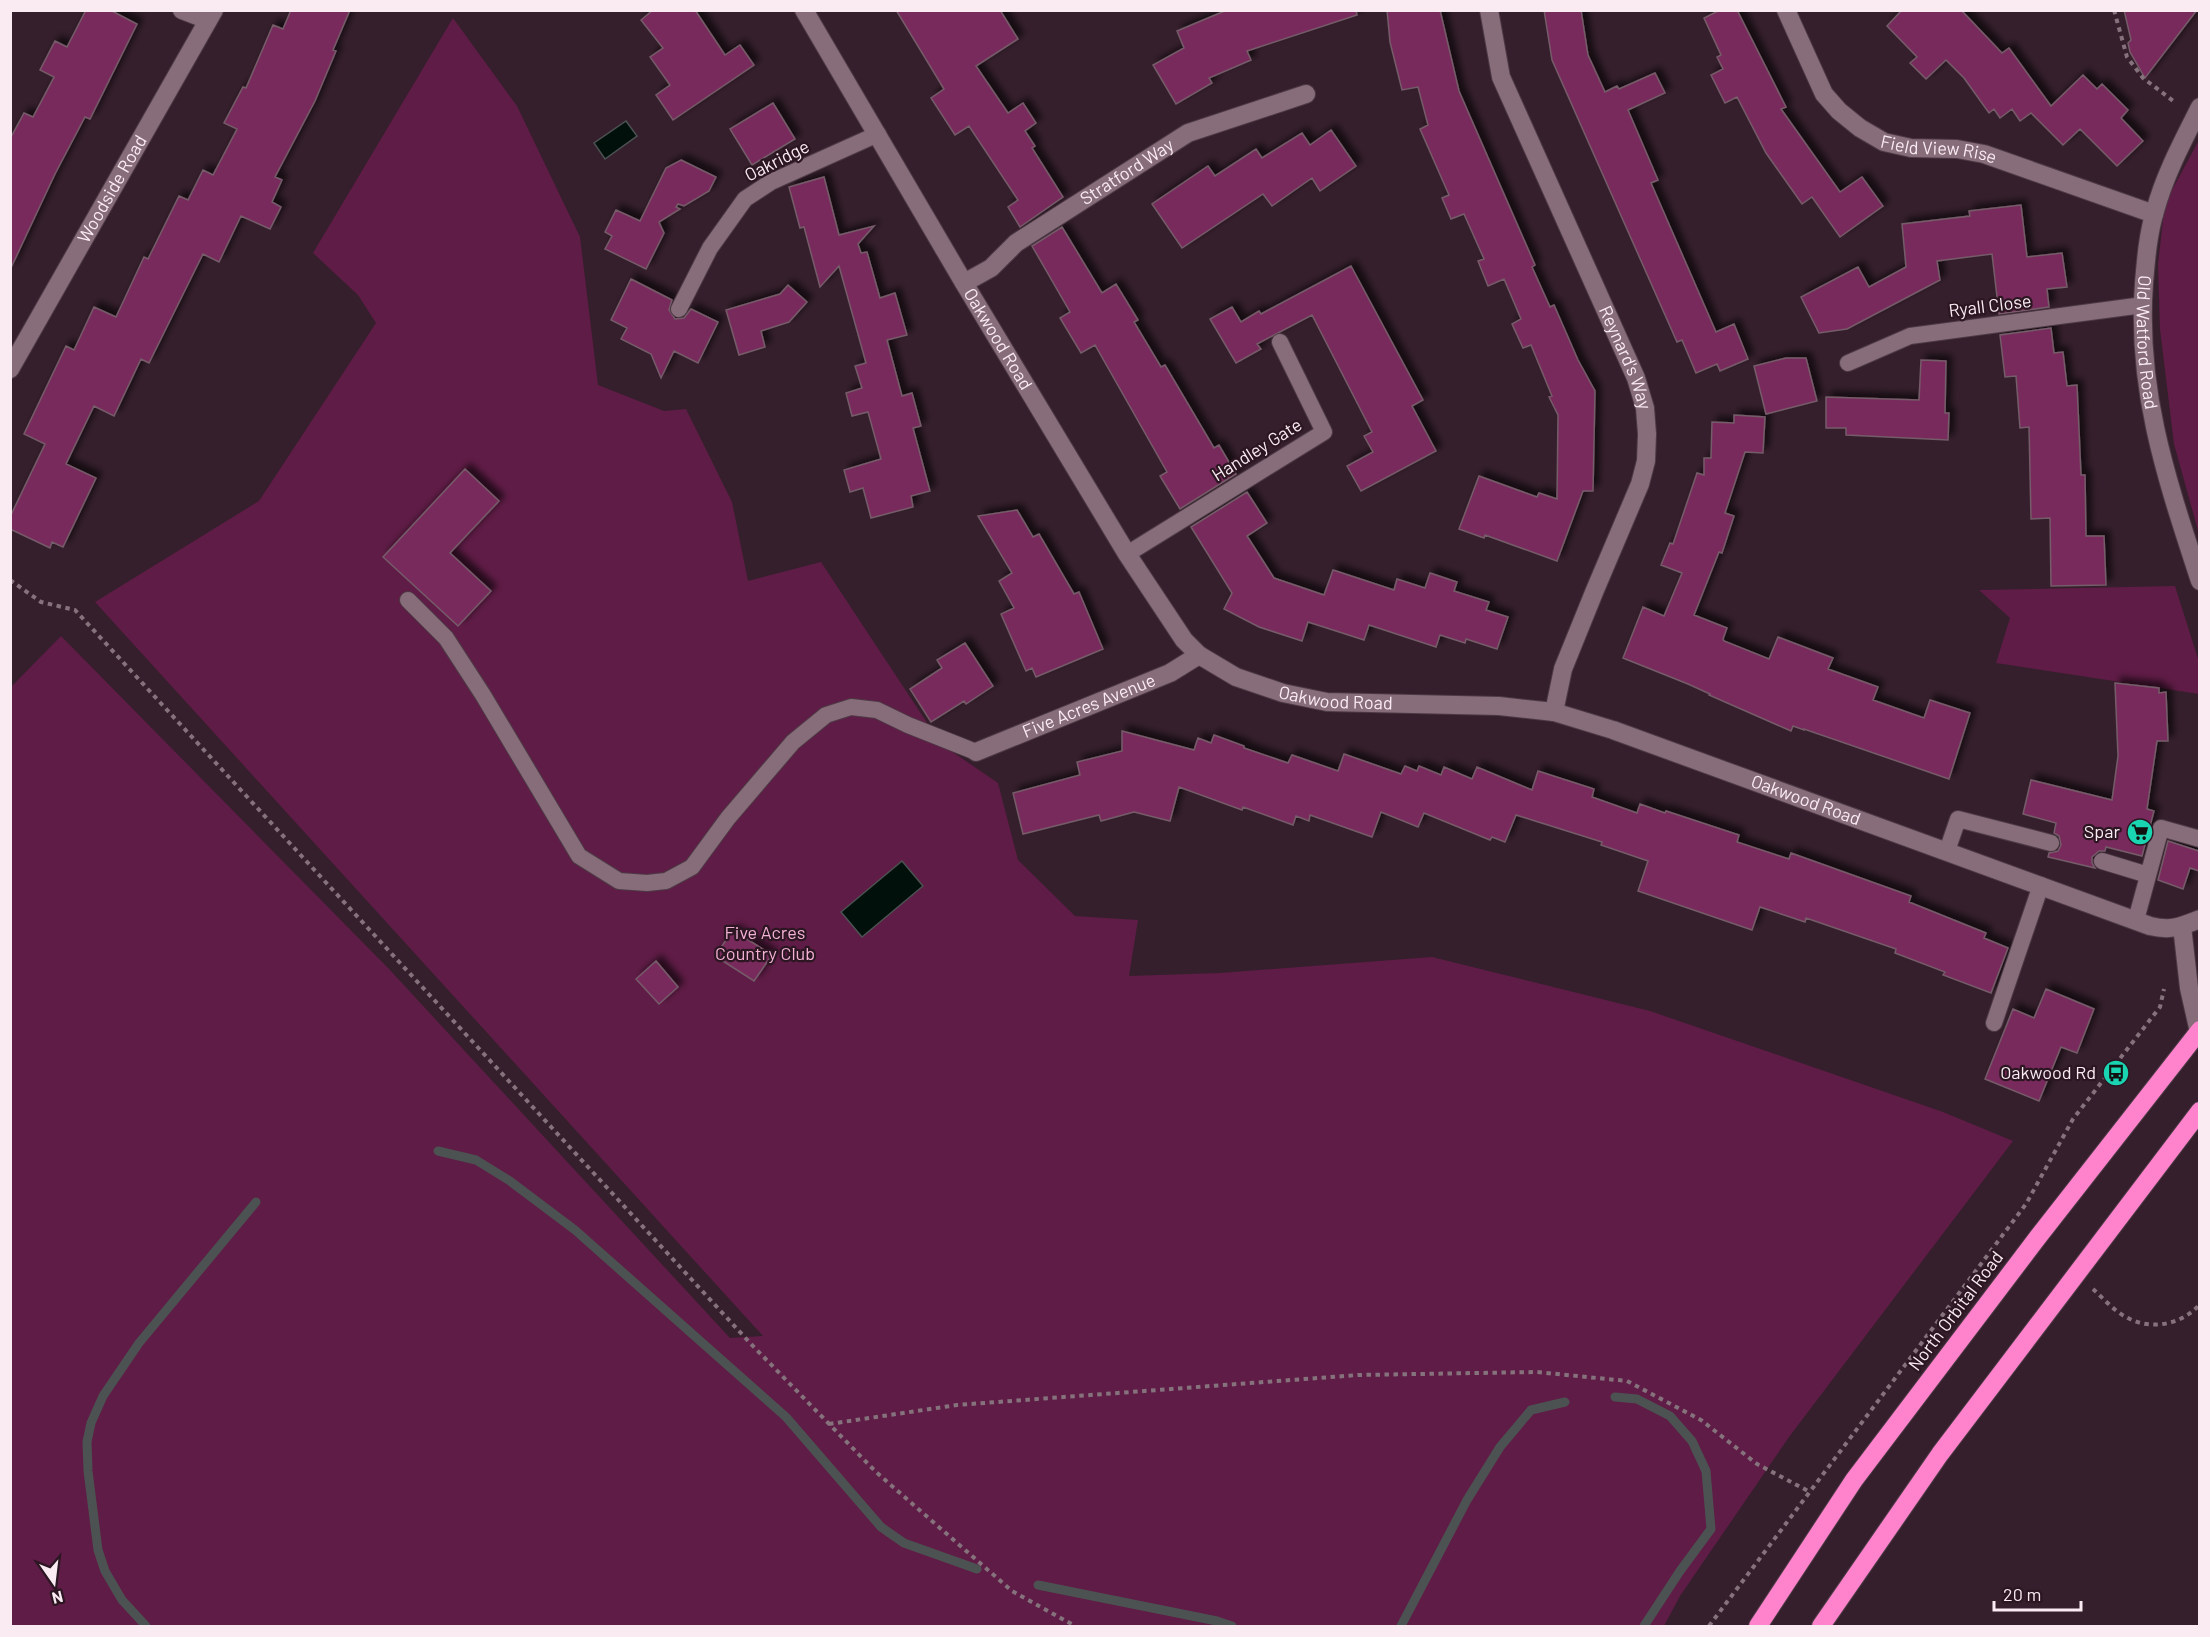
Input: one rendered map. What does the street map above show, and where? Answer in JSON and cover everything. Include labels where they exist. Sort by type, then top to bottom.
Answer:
[{"type":"highway","name":"North Orbital Road","points":[[1758,1626],[1854,1480],[2038,1237],[2199,1031]]},
{"type":"highway","points":[[1821,1626],[1940,1454],[2199,1111]]},
{"type":"street","points":[[182,10],[211,15]]},
{"type":"street","name":"Oakwood Road","points":[[804,10],[964,283],[1127,554],[1184,640],[1213,665],[1236,677],[1283,693],[1327,702],[1499,706],[1554,712],[1613,730],[2167,930],[2199,919]]},
{"type":"street","name":"Reynard's Way","points":[[1489,10],[1501,77],[1636,378],[1645,408],[1646,461],[1640,484],[1563,669],[1554,712]]},
{"type":"street","name":"Field View Rise","points":[[1786,10],[1824,94],[1839,111],[1860,128],[1884,142],[1911,148],[1957,149],[1984,154],[2154,214]]},
{"type":"street","name":"Woodside Road","points":[[10,369],[211,15]]},
{"type":"street","name":"Stratford Way","points":[[964,283],[991,268],[1016,243],[1188,133],[1306,94]]},
{"type":"street","name":"Old Watford Road","points":[[2197,112],[2165,179],[2154,214],[2146,260],[2143,305],[2145,378],[2157,441],[2199,581]]},
{"type":"street","name":"Five Acres Avenue","points":[[976,752],[1170,672],[1199,655]]},
{"type":"street","points":[[2182,926],[2189,988],[2199,1031]]},
{"type":"lane","name":"Oakridge","points":[[679,309],[710,248],[745,199],[771,182],[878,134]]},
{"type":"lane","name":"Ryall Close","points":[[1848,363],[1910,336],[2143,305]]},
{"type":"lane","name":"Handley Gate","points":[[1127,554],[1323,432],[1280,342]]},
{"type":"lane","points":[[408,600],[446,638],[483,695],[579,856],[619,881],[647,883],[666,881],[692,867],[728,819],[793,742],[826,715],[851,707],[877,710],[976,752]]},
{"type":"lane","points":[[1947,851],[1958,819],[2051,843]]},
{"type":"lane","points":[[2136,920],[2161,828],[2199,839]]},
{"type":"lane","points":[[2102,861],[2148,875]]},
{"type":"lane","points":[[1994,1023],[2042,885]]},
{"type":"path","points":[[2114,10],[2127,57],[2143,78],[2197,112]]},
{"type":"path","points":[[10,580],[41,602],[75,610],[743,1335],[876,1472],[1012,1591],[1075,1626]]},
{"type":"path","points":[[1709,1626],[2026,1203],[2073,1119],[2160,1007],[2164,987]]},
{"type":"path","points":[[2076,1274],[2126,1318],[2151,1325],[2167,1324],[2192,1312],[2199,1304]]},
{"type":"path","points":[[829,1424],[957,1405],[1323,1378],[1537,1372],[1627,1381],[1701,1420],[1757,1464],[1810,1492]]},
{"type":"green space","name":"Five Acres Country Club","points":[[453,18],[517,106],[580,237],[598,385],[664,411],[686,409],[732,502],[748,581],[821,562],[941,744],[998,783],[1018,860],[1075,916],[1138,920],[1129,976],[1220,973],[1432,957],[1650,1011],[1943,1112],[2013,1141],[1789,1437],[1680,1596],[1664,1626],[11,1626],[11,687],[61,636],[389,969],[730,1338],[763,1336],[95,602],[259,501],[376,323],[358,295],[313,253]]},
{"type":"green space","points":[[2199,140],[2199,534],[2174,444],[2160,329],[2158,264],[2165,203]]},
{"type":"green space","points":[[2175,586],[2199,662],[2199,694],[1996,663],[2010,618],[1979,590]]},
{"type":"shaded area","points":[[626,121],[637,136],[605,159],[594,143]]},
{"type":"shaded area","points":[[902,861],[923,886],[862,937],[841,912]]},
{"type":"building","points":[[86,10],[110,10],[137,24],[90,119],[85,117],[55,174],[10,270],[10,139],[24,113],[33,117],[54,77],[40,70],[55,41],[67,47]]},
{"type":"building","points":[[291,10],[350,10],[315,101],[275,177],[282,180],[272,202],[281,207],[270,229],[241,216],[219,262],[203,254],[149,363],[141,359],[114,416],[94,406],[66,464],[96,478],[63,547],[52,542],[50,548],[10,529],[10,517],[45,444],[24,434],[66,346],[74,350],[94,307],[116,317],[144,257],[148,259],[179,196],[188,200],[203,170],[213,175],[237,129],[224,123],[243,87],[246,88],[273,25],[283,29]]},
{"type":"building","points":[[653,10],[695,10],[725,55],[740,45],[754,65],[673,120],[656,95],[670,85],[650,57],[663,48],[641,20]]},
{"type":"building","points":[[896,10],[1000,10],[1018,39],[976,66],[1008,113],[1023,103],[1036,123],[1025,131],[1035,146],[1032,148],[1063,197],[1020,227],[1008,207],[1018,200],[969,126],[955,135],[931,98],[944,89]]},
{"type":"building","points":[[1227,10],[1356,10],[1357,15],[1247,51],[1251,60],[1209,78],[1212,83],[1176,104],[1153,65],[1184,48],[1177,31]]},
{"type":"building","points":[[1387,10],[1440,10],[1459,91],[1535,265],[1532,267],[1550,307],[1554,305],[1578,360],[1595,391],[1593,491],[1583,491],[1557,561],[1485,535],[1484,538],[1459,529],[1479,476],[1537,497],[1539,493],[1557,499],[1558,415],[1549,397],[1552,396],[1531,345],[1523,348],[1512,324],[1521,319],[1504,279],[1488,286],[1478,261],[1484,259],[1464,214],[1451,219],[1442,198],[1449,195],[1420,129],[1428,125],[1418,87],[1402,90],[1390,42]]},
{"type":"building","points":[[1544,10],[1581,10],[1588,55],[1605,92],[1617,86],[1619,89],[1655,73],[1665,93],[1628,110],[1658,180],[1651,183],[1716,332],[1734,324],[1748,359],[1720,371],[1717,364],[1696,373],[1682,340],[1677,342],[1552,60]]},
{"type":"building","points":[[1720,10],[1737,10],[1786,107],[1781,109],[1840,192],[1862,177],[1883,206],[1840,237],[1812,197],[1802,204],[1766,153],[1737,97],[1725,103],[1711,75],[1723,69],[1717,57],[1721,55],[1704,18]]},
{"type":"building","points":[[1902,10],[1961,10],[2002,53],[2009,48],[2051,106],[2083,75],[2097,89],[2102,84],[2128,110],[2121,118],[2143,141],[2117,166],[2080,129],[2063,145],[2031,113],[2020,121],[2012,109],[2000,118],[1994,109],[1989,113],[1964,78],[1946,60],[1926,79],[1910,63],[1917,57],[1887,26]]},
{"type":"building","points":[[2124,10],[2197,10],[2145,78],[2130,52],[2128,43],[2131,40]]},
{"type":"building","points":[[773,103],[795,139],[752,165],[730,129]]},
{"type":"building","points":[[1331,130],[1356,166],[1320,191],[1312,178],[1272,206],[1263,194],[1182,248],[1152,204],[1208,166],[1215,176],[1256,149],[1262,158],[1302,133],[1310,145]]},
{"type":"building","points":[[681,160],[716,177],[709,191],[684,206],[678,204],[676,207],[680,209],[659,222],[664,233],[646,269],[605,249],[612,236],[605,232],[616,210],[640,221],[666,168]]},
{"type":"building","points":[[824,177],[839,235],[874,226],[858,244],[861,253],[867,252],[880,298],[895,293],[907,335],[887,340],[902,396],[912,393],[921,426],[913,428],[930,491],[911,496],[913,507],[871,518],[863,488],[850,492],[844,470],[881,459],[868,412],[852,416],[846,393],[862,388],[855,366],[866,363],[839,266],[820,287],[804,227],[800,228],[789,187]]},
{"type":"building","points":[[2021,205],[2027,257],[2062,253],[2067,287],[2047,289],[2049,307],[1999,314],[1992,254],[1937,261],[1940,280],[1847,329],[1819,333],[1801,297],[1858,267],[1869,287],[1906,267],[1902,224],[1970,216],[1969,211]]},
{"type":"building","points":[[1062,227],[1102,293],[1116,284],[1138,320],[1134,322],[1161,367],[1165,365],[1214,448],[1219,445],[1236,474],[1180,509],[1160,476],[1167,472],[1095,345],[1081,353],[1060,318],[1070,312],[1032,246]]},
{"type":"building","points":[[1351,266],[1423,400],[1412,406],[1436,451],[1361,491],[1347,466],[1373,452],[1364,436],[1372,432],[1312,315],[1257,344],[1261,349],[1236,363],[1210,319],[1232,307],[1241,322],[1259,311],[1261,314]]},
{"type":"building","points":[[631,279],[672,300],[669,310],[675,319],[684,318],[691,309],[718,322],[698,363],[674,351],[661,378],[651,354],[621,339],[627,328],[611,320]]},
{"type":"building","points":[[788,285],[807,302],[789,322],[761,331],[765,347],[739,355],[726,310],[780,294]]},
{"type":"building","points":[[2051,328],[2054,353],[2063,352],[2067,386],[2077,385],[2081,475],[2085,475],[2086,536],[2104,536],[2106,585],[2051,586],[2050,518],[2031,519],[2029,427],[2020,428],[2016,376],[2005,377],[2000,335]]},
{"type":"building","points":[[1786,358],[1806,358],[1817,401],[1766,414],[1754,366]]},
{"type":"building","points":[[1921,360],[1946,361],[1945,413],[1949,413],[1948,440],[1846,435],[1846,428],[1826,428],[1826,397],[1919,400]]},
{"type":"building","points":[[1734,415],[1765,417],[1763,453],[1745,452],[1725,513],[1734,516],[1722,553],[1719,552],[1694,615],[1727,628],[1724,641],[1769,659],[1778,637],[1833,658],[1828,669],[1878,687],[1873,700],[1924,718],[1930,700],[1970,713],[1949,779],[1804,729],[1793,726],[1791,731],[1688,684],[1623,658],[1643,607],[1664,616],[1682,573],[1661,565],[1670,543],[1673,544],[1697,473],[1704,475],[1704,458],[1711,458],[1712,422],[1734,423]]},
{"type":"building","points":[[465,469],[499,501],[450,553],[491,591],[458,626],[383,557]]},
{"type":"building","points":[[1247,492],[1267,523],[1247,536],[1274,578],[1324,595],[1333,570],[1394,590],[1397,579],[1425,588],[1430,573],[1457,582],[1454,591],[1489,602],[1486,610],[1508,617],[1497,649],[1466,639],[1465,643],[1440,635],[1436,647],[1369,625],[1364,640],[1308,622],[1302,641],[1259,627],[1224,609],[1232,593],[1191,527]]},
{"type":"building","points":[[1017,510],[1033,537],[1039,534],[1074,594],[1079,592],[1103,649],[1036,677],[1032,668],[1026,671],[1001,614],[1014,608],[999,581],[1012,573],[978,516]]},
{"type":"building","points":[[965,643],[993,686],[966,704],[964,701],[931,722],[910,689],[942,668],[937,660]]},
{"type":"building","points":[[2115,683],[2159,688],[2159,693],[2166,692],[2168,741],[2157,741],[2147,809],[2154,811],[2142,856],[2106,847],[2105,851],[2099,851],[2092,857],[2095,868],[2048,857],[2049,853],[2058,851],[2061,845],[2059,836],[2054,833],[2056,823],[2023,814],[2031,780],[2112,800],[2118,756]]},
{"type":"building","points":[[1122,731],[1194,750],[1198,738],[1211,743],[1214,735],[1288,763],[1292,755],[1338,771],[1344,754],[1401,774],[1405,766],[1417,771],[1419,766],[1441,775],[1444,767],[1472,779],[1477,767],[1532,790],[1538,771],[1594,789],[1592,797],[1637,813],[1640,804],[1665,813],[1666,811],[1739,835],[1737,842],[1789,859],[1791,853],[1911,896],[1909,902],[1986,933],[1984,938],[2008,948],[1991,993],[1943,975],[1945,972],[1895,953],[1896,949],[1806,918],[1805,922],[1760,907],[1752,930],[1638,891],[1648,861],[1601,845],[1602,842],[1516,815],[1505,842],[1492,837],[1490,840],[1424,813],[1418,827],[1381,812],[1372,837],[1310,815],[1309,821],[1296,816],[1293,825],[1243,807],[1242,810],[1179,787],[1170,821],[1134,812],[1101,821],[1099,815],[1023,834],[1013,793],[1080,775],[1077,762],[1122,751]]},
{"type":"building","points":[[2168,841],[2199,851],[2199,871],[2190,868],[2183,889],[2158,880]]},
{"type":"building","points":[[733,930],[772,955],[754,981],[715,956]]},
{"type":"building","points":[[656,961],[678,987],[659,1004],[636,979]]},
{"type":"building","points":[[2046,989],[2094,1009],[2077,1053],[2061,1047],[2039,1101],[1985,1079],[2013,1009],[2034,1018]]},
{"type":"waterway","points":[[438,1151],[476,1160],[510,1181],[575,1230],[786,1417],[881,1527],[904,1543],[977,1569]]},
{"type":"waterway","points":[[146,1626],[122,1600],[105,1571],[98,1550],[88,1471],[87,1442],[91,1423],[103,1396],[139,1343],[256,1202]]},
{"type":"waterway","points":[[1615,1397],[1637,1399],[1670,1416],[1692,1441],[1706,1471],[1711,1529],[1644,1626]]},
{"type":"waterway","points":[[1401,1626],[1467,1500],[1500,1447],[1531,1410],[1565,1402]]},
{"type":"waterway","points":[[1038,1585],[1232,1626]]},
{"type":"place","name":"Spar","points":[[2140,832]]},
{"type":"place","name":"Oakwood Rd","points":[[2116,1073]]}]
